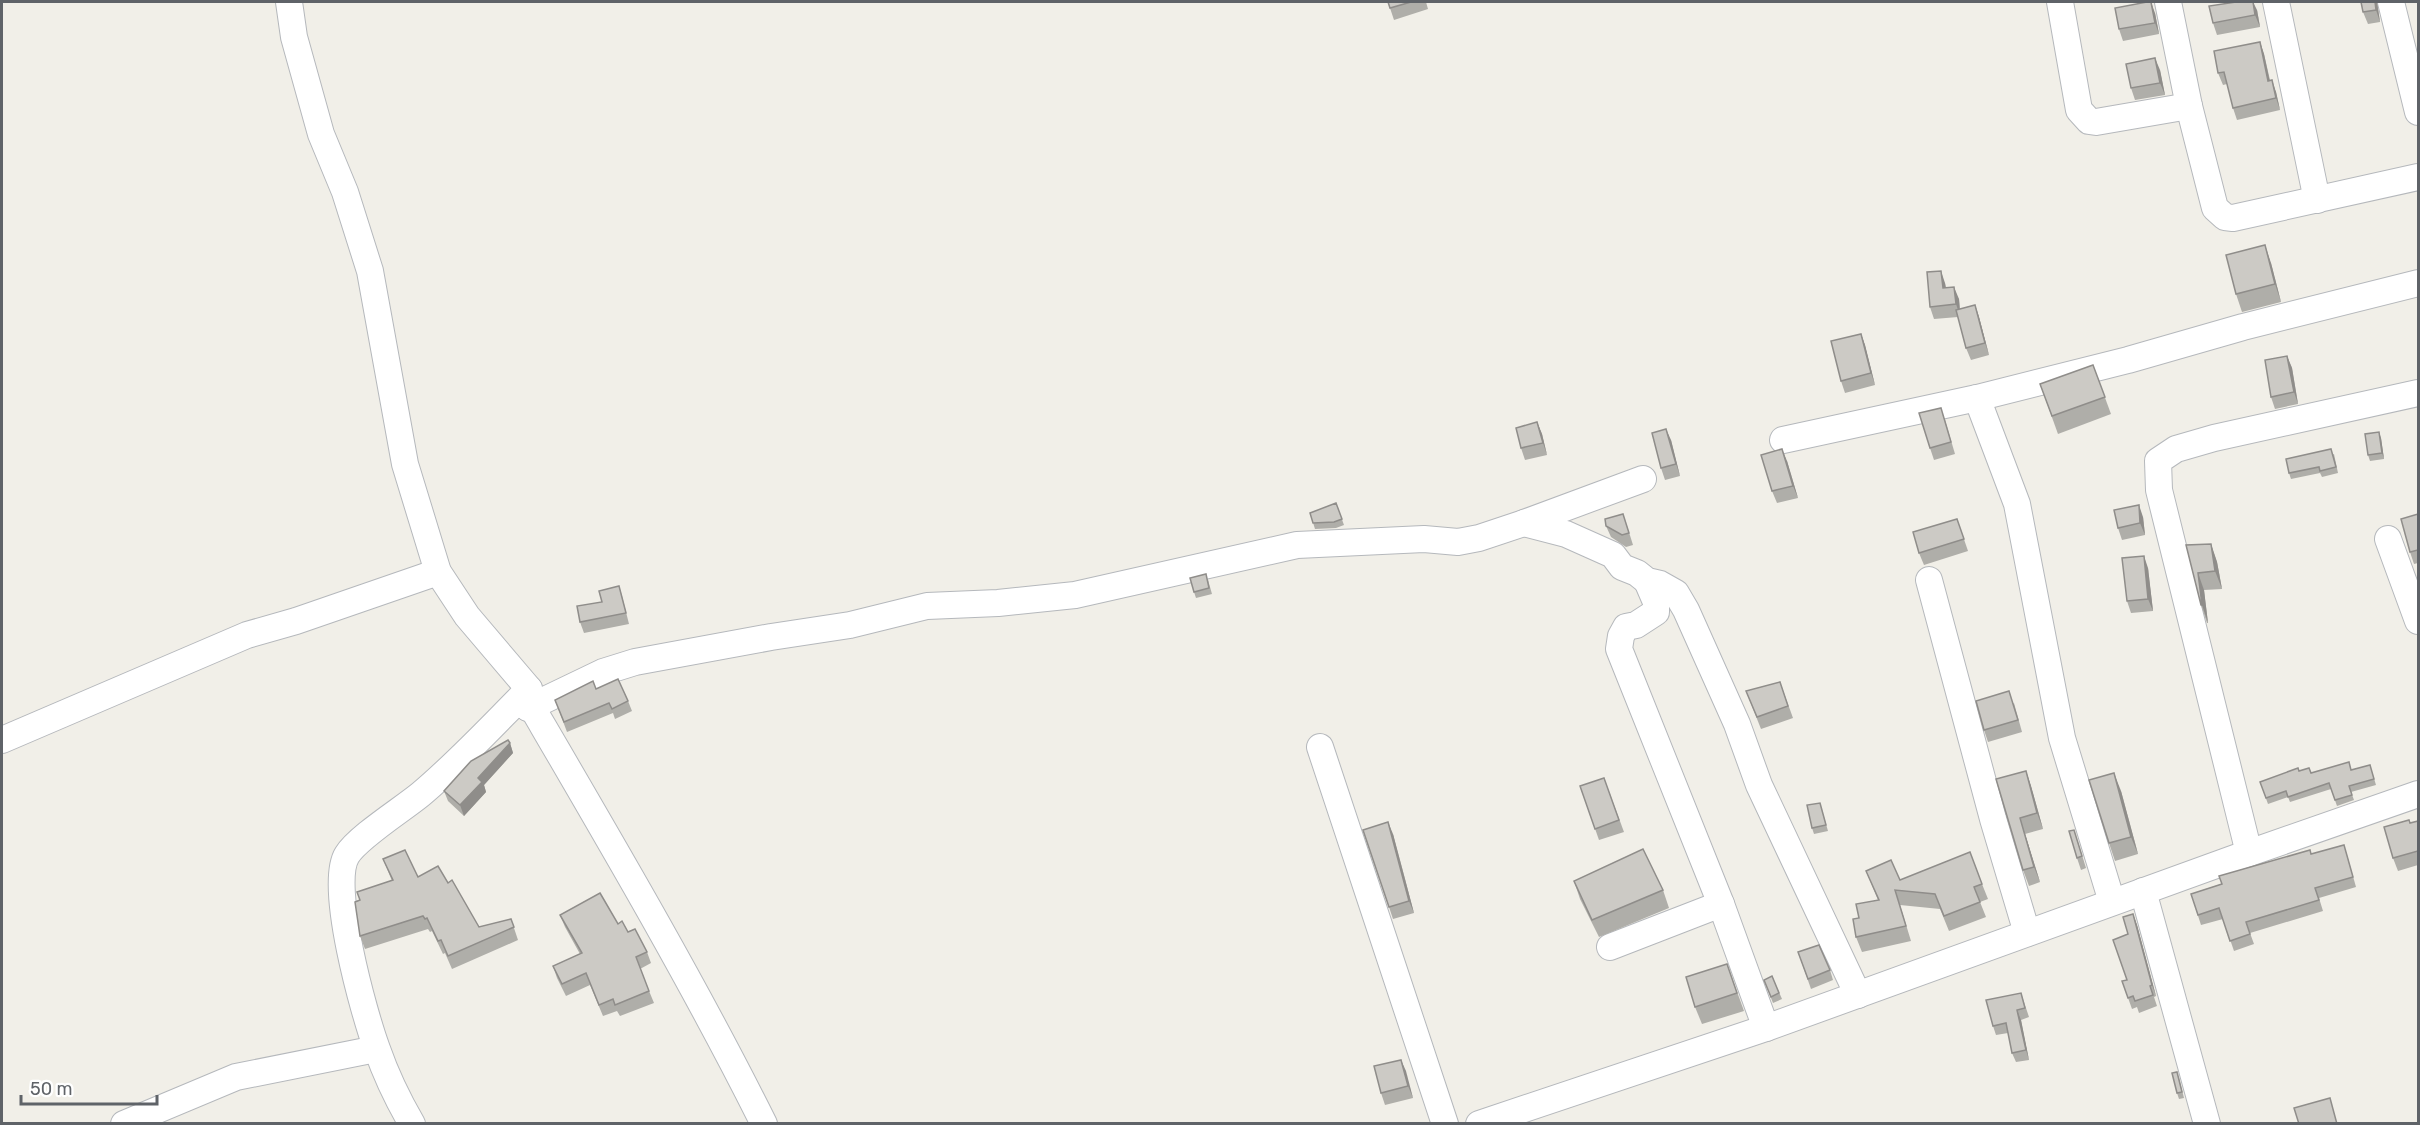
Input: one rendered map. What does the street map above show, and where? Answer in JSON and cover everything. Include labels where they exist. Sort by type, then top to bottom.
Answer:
[{"type":"street","points":[[289,2],[294,37],[321,134],[345,192],[370,271],[405,464],[438,572],[528,699],[632,877],[735,1065],[764,1124]]},
{"type":"street","points":[[2060,2],[2079,110],[2083,116],[2096,122],[2188,106]]},
{"type":"street","points":[[2168,2],[2188,106],[2215,208],[2225,218],[2418,177]]},
{"type":"street","points":[[2276,2],[2317,200]]},
{"type":"street","points":[[2391,2],[2418,112]]},
{"type":"street","points":[[1782,440],[1977,398],[2139,358],[2243,327],[2418,283]]},
{"type":"street","points":[[2249,853],[2159,490],[2158,461],[2176,449],[2214,438],[2418,393]]},
{"type":"street","points":[[1977,398],[2017,504],[2062,738],[2112,902]]},
{"type":"street","points":[[412,1124],[397,1098],[376,1049],[354,970],[341,890],[344,863],[353,848],[422,793],[528,699],[635,662],[850,625],[927,606],[998,603],[1075,595],[1297,545],[1424,539],[1458,542],[1479,538],[1524,524],[1643,479]]},
{"type":"street","points":[[1524,524],[1566,534],[1613,555],[1622,567],[1676,594],[1686,610],[1737,724],[1759,785],[1858,995]]},
{"type":"street","points":[[2388,539],[2418,621]]},
{"type":"street","points":[[2,740],[247,635],[296,621],[438,572]]},
{"type":"street","points":[[1929,580],[1993,819],[2027,933]]},
{"type":"street","points":[[1647,581],[1656,602],[1656,612],[1636,625],[1626,627],[1621,636],[1619,649],[1721,904],[1766,1028]]},
{"type":"street","points":[[1320,747],[1445,1124]]},
{"type":"street","points":[[1479,1124],[1766,1028],[2418,794]]},
{"type":"street","points":[[2143,891],[2207,1124]]},
{"type":"street","points":[[1610,947],[1721,904]]},
{"type":"street","points":[[124,1124],[236,1077],[376,1049]]},
{"type":"building","points":[[1388,2],[1411,2],[1390,8]]},
{"type":"building","points":[[2151,2],[2155,23],[2119,29],[2115,8]]},
{"type":"building","points":[[2253,2],[2255,15],[2213,23],[2209,6]]},
{"type":"building","points":[[2361,2],[2375,2],[2376,10],[2363,12]]},
{"type":"building","points":[[2260,42],[2268,81],[2272,80],[2276,98],[2233,108],[2224,72],[2218,73],[2214,51]]},
{"type":"building","points":[[2155,58],[2160,83],[2131,88],[2126,64]]},
{"type":"building","points":[[2265,245],[2275,284],[2236,294],[2226,255]]},
{"type":"building","points":[[1941,271],[1943,288],[1954,287],[1956,304],[1930,307],[1927,272]]},
{"type":"building","points":[[1975,305],[1985,343],[1966,348],[1956,310]]},
{"type":"building","points":[[1861,334],[1871,373],[1841,381],[1831,341]]},
{"type":"building","points":[[2287,356],[2294,392],[2271,397],[2265,360]]},
{"type":"building","points":[[2093,365],[2105,397],[2052,416],[2040,384]]},
{"type":"building","points":[[1941,408],[1951,442],[1930,448],[1919,413]]},
{"type":"building","points":[[1537,422],[1543,443],[1521,448],[1516,428]]},
{"type":"building","points":[[1666,429],[1676,464],[1661,468],[1652,433]]},
{"type":"building","points":[[2379,432],[2382,453],[2368,455],[2365,434]]},
{"type":"building","points":[[1782,449],[1793,486],[1772,491],[1761,455]]},
{"type":"building","points":[[2331,449],[2336,467],[2320,471],[2319,467],[2289,473],[2286,459]]},
{"type":"building","points":[[1336,503],[1342,519],[1334,522],[1313,523],[1310,513]]},
{"type":"building","points":[[2139,505],[2140,523],[2118,528],[2114,510]]},
{"type":"building","points":[[1623,514],[1629,533],[1622,535],[1606,526],[1605,519]]},
{"type":"building","points":[[2418,514],[2418,550],[2410,552],[2401,519]]},
{"type":"building","points":[[1957,519],[1964,539],[1919,553],[1913,532]]},
{"type":"building","points":[[2211,544],[2215,571],[2198,573],[2201,605],[2186,545]]},
{"type":"building","points":[[2144,556],[2148,599],[2127,601],[2122,558]]},
{"type":"building","points":[[1206,574],[1209,588],[1194,592],[1190,578]]},
{"type":"building","points":[[619,586],[626,613],[580,622],[577,606],[602,602],[599,591]]},
{"type":"building","points":[[618,679],[628,701],[612,709],[609,703],[564,722],[555,700],[593,681],[596,689]]},
{"type":"building","points":[[1780,682],[1788,706],[1757,717],[1746,691]]},
{"type":"building","points":[[2009,691],[2018,720],[1984,730],[1976,701]]},
{"type":"building","points":[[508,740],[510,743],[478,778],[482,782],[460,805],[444,791],[471,761]]},
{"type":"building","points":[[2349,762],[2351,770],[2370,765],[2374,779],[2349,786],[2352,795],[2335,800],[2329,783],[2288,797],[2286,791],[2266,798],[2260,782],[2298,768],[2299,771],[2309,768],[2311,773]]},
{"type":"building","points":[[2026,771],[2037,813],[2020,818],[2034,867],[2023,870],[1996,779]]},
{"type":"building","points":[[2114,773],[2131,837],[2109,843],[2089,780]]},
{"type":"building","points":[[1604,778],[1619,820],[1595,829],[1580,786]]},
{"type":"building","points":[[1820,803],[1826,825],[1812,828],[1807,805]]},
{"type":"building","points":[[2409,820],[2410,823],[2418,821],[2418,851],[2393,858],[2384,827]]},
{"type":"building","points":[[1388,822],[1409,901],[1389,907],[1363,830]]},
{"type":"building","points":[[2074,830],[2082,856],[2077,858],[2069,831]]},
{"type":"building","points":[[2344,845],[2353,877],[2315,888],[2319,900],[2246,922],[2250,934],[2230,941],[2219,908],[2198,915],[2191,894],[2222,884],[2219,876],[2310,850],[2311,854]]},
{"type":"building","points":[[1643,849],[1663,890],[1592,920],[1574,881]]},
{"type":"building","points":[[405,850],[418,877],[438,866],[448,883],[452,880],[479,927],[511,919],[514,927],[448,956],[441,940],[438,941],[427,918],[423,916],[360,936],[355,902],[360,900],[357,892],[393,880],[383,859]]},
{"type":"building","points":[[1970,852],[1982,884],[1974,887],[1980,902],[1944,916],[1935,894],[1895,890],[1906,926],[1856,937],[1853,919],[1859,918],[1856,904],[1879,900],[1866,871],[1891,860],[1900,880]]},
{"type":"building","points":[[600,893],[618,924],[622,921],[628,932],[635,929],[647,952],[636,957],[649,991],[615,1005],[613,999],[599,1005],[586,973],[562,984],[553,966],[582,953],[560,915]]},
{"type":"building","points":[[2133,914],[2153,995],[2135,1001],[2133,996],[2128,998],[2122,981],[2127,980],[2113,940],[2128,934],[2123,917]]},
{"type":"building","points":[[1819,945],[1830,970],[1808,979],[1798,952]]},
{"type":"building","points":[[1727,964],[1737,993],[1695,1007],[1686,977]]},
{"type":"building","points":[[1772,976],[1779,993],[1771,997],[1764,980]]},
{"type":"building","points":[[2021,993],[2025,1008],[2017,1010],[2026,1050],[2012,1053],[2006,1023],[1993,1026],[1986,1000]]},
{"type":"building","points":[[1401,1060],[1408,1086],[1381,1093],[1374,1066]]},
{"type":"building","points":[[2177,1072],[2182,1092],[2177,1093],[2172,1073]]},
{"type":"building","points":[[2330,1098],[2337,1124],[2299,1124],[2294,1108]]}]
